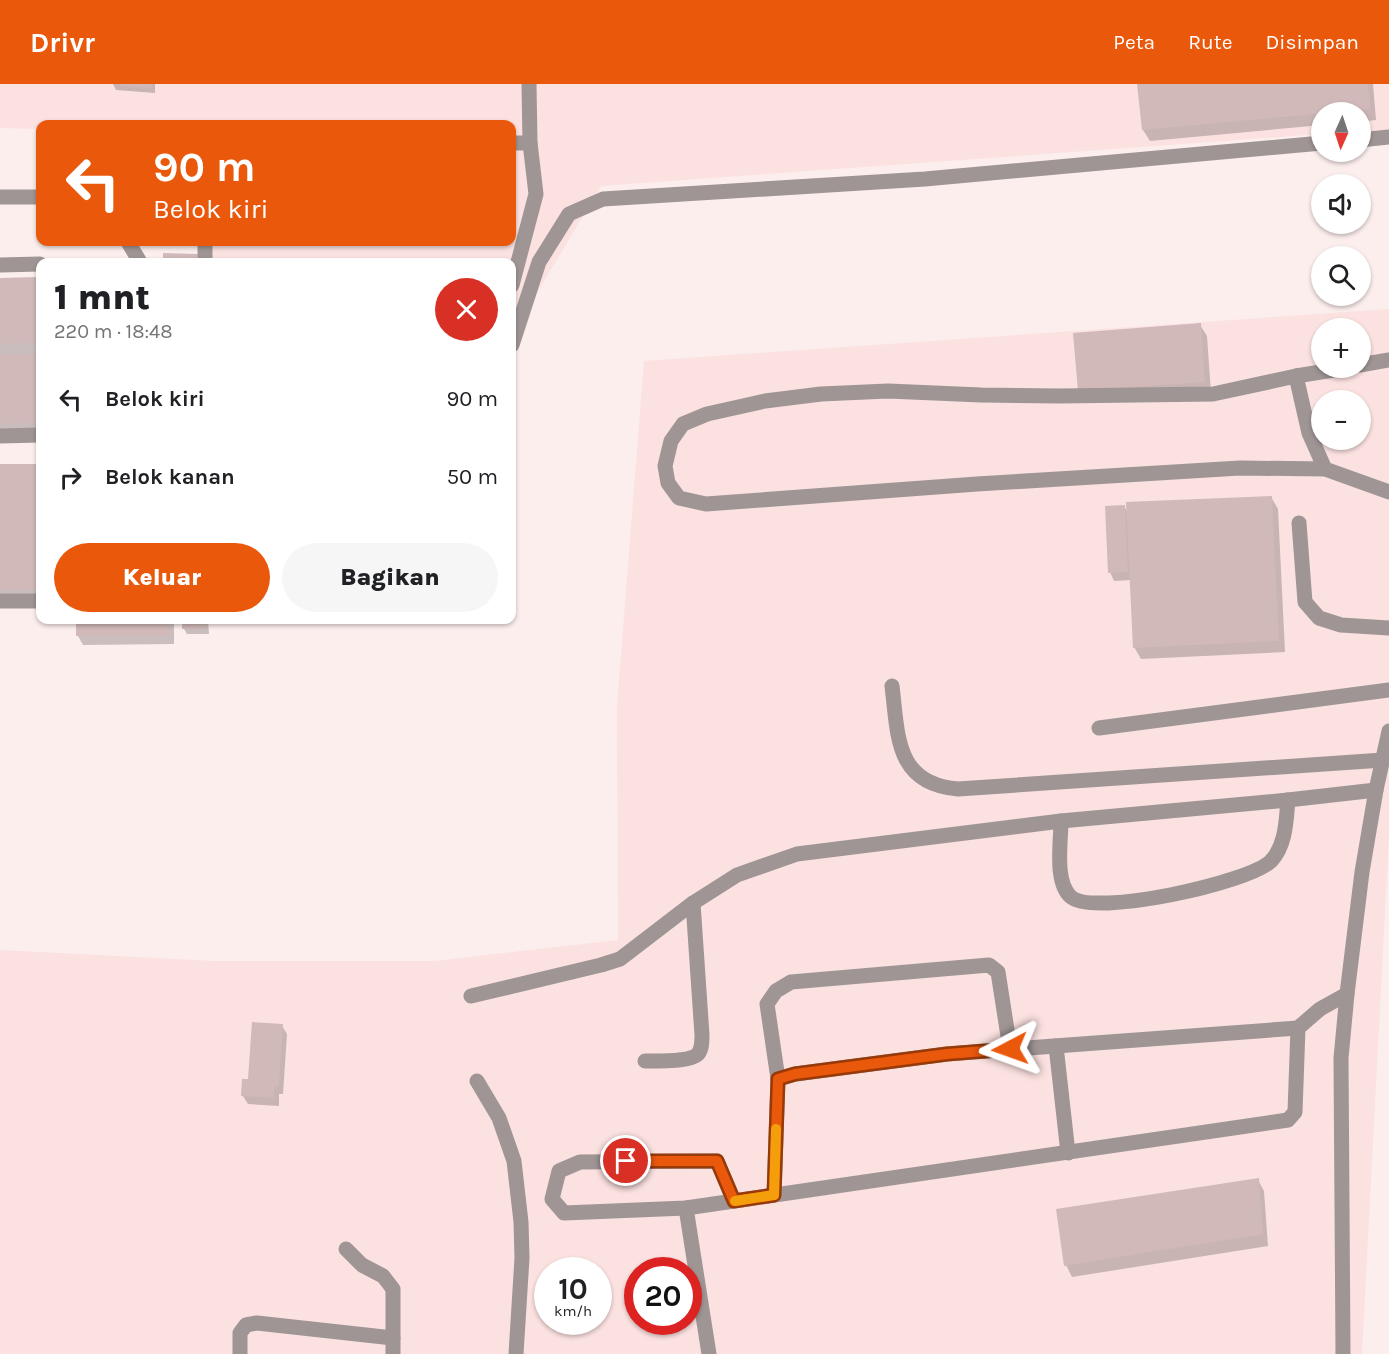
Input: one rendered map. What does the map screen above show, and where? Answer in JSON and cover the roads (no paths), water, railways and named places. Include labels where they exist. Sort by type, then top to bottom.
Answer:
[{"type":"street","points":[[516,270],[536,194],[530,143],[529,84]]},
{"type":"street","points":[[1371,139],[1389,137]]},
{"type":"street","points":[[516,143],[530,143]]},
{"type":"street","points":[[516,333],[539,262],[569,213],[603,199],[925,179],[1311,144]]},
{"type":"street","points":[[0,197],[36,197]]},
{"type":"street","points":[[0,265],[36,264]]},
{"type":"street","points":[[1371,363],[1389,360]]},
{"type":"street","points":[[1311,374],[1213,394],[1048,396],[888,391],[821,394],[765,401],[707,414],[683,424],[671,441],[665,466],[668,483],[679,498],[706,504],[1240,468],[1325,469],[1389,492]]},
{"type":"street","points":[[1296,376],[1309,433],[1325,469]]},
{"type":"street","points":[[0,436],[36,435]]},
{"type":"street","points":[[1299,523],[1305,602],[1319,618],[1341,626],[1389,628]]},
{"type":"street","points":[[0,601],[36,601]]},
{"type":"street","points":[[892,686],[904,759],[922,780],[940,788],[958,789],[1383,760]]},
{"type":"street","points":[[1099,729],[1389,690]]},
{"type":"street","points":[[1343,1354],[1341,1058],[1362,872],[1389,731]]},
{"type":"street","points":[[471,996],[621,959],[693,903],[737,875],[797,854],[1061,821],[1376,790]]},
{"type":"street","points":[[1061,821],[1059,874],[1071,897],[1087,904],[1116,902],[1211,886],[1243,875],[1270,862],[1281,845],[1286,828],[1288,800]]},
{"type":"street","points":[[645,1061],[690,1058],[697,1055],[701,1048],[693,903]]},
{"type":"street","points":[[774,1195],[778,1079],[767,1004],[776,991],[791,982],[989,965],[998,972],[1010,1049]]},
{"type":"street","points":[[778,1079],[795,1074],[947,1054],[1298,1028],[1320,1009],[1347,994]]},
{"type":"street","points":[[734,1201],[717,1161],[580,1162],[559,1171],[552,1199],[564,1213],[686,1208],[1068,1153],[1288,1120],[1295,1112],[1298,1028]]},
{"type":"street","points":[[1056,1046],[1068,1153]]},
{"type":"street","points":[[477,1081],[499,1118],[514,1161],[521,1222],[522,1258],[516,1354]]},
{"type":"street","points":[[686,1208],[709,1354]]},
{"type":"street","points":[[346,1249],[362,1265],[383,1276],[393,1289],[393,1354]]},
{"type":"street","points":[[240,1354],[240,1333],[246,1324],[257,1323],[393,1338]]}]
